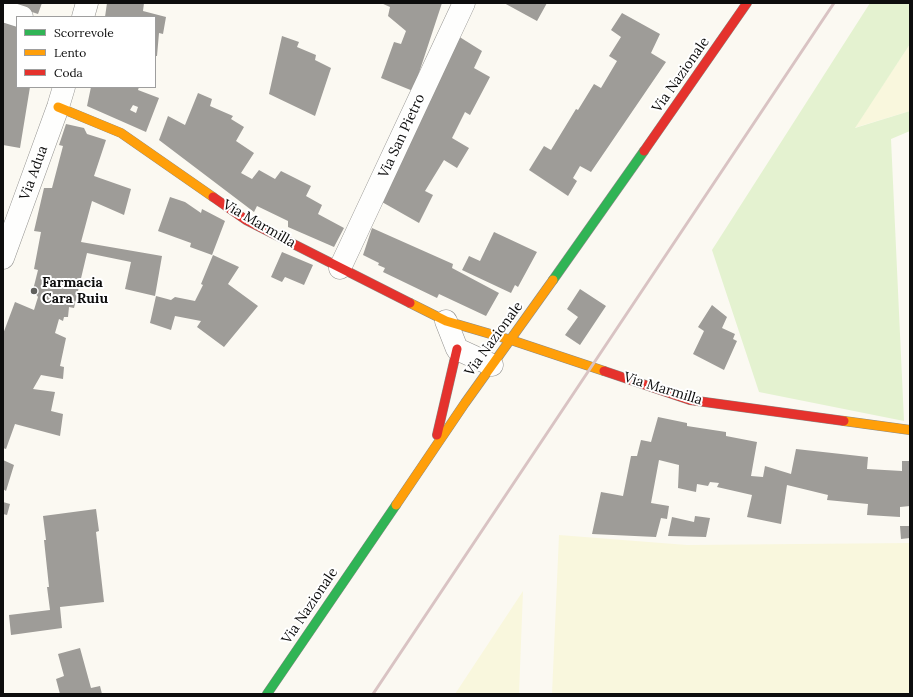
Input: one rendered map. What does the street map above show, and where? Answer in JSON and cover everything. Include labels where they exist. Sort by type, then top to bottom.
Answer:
[{"type":"main road","name":"Via Nazionale","points":[[267,694],[433,449],[701,71],[747,3]]},
{"type":"main road","name":"Via Marmilla","points":[[61,97],[120,133],[246,220],[446,321],[511,340],[690,400],[910,430]]},
{"type":"main road","points":[[433,449],[442,417],[457,349]]},
{"type":"street","points":[[83,16],[87,3]]},
{"type":"street","name":"Via San Pietro","points":[[340,268],[464,3]]},
{"type":"street","points":[[3,11],[19,16]]},
{"type":"street","name":"Via Adua","points":[[3,258],[61,97]]},
{"type":"street","points":[[446,321],[457,349],[492,365]]},
{"type":"shaded area","points":[[910,44],[910,111],[854,128]]},
{"type":"shaded area","points":[[559,535],[687,545],[910,543],[910,694],[552,694]]},
{"type":"shaded area","points":[[523,591],[519,694],[455,694]]},
{"type":"green space","points":[[870,3],[910,3],[910,44],[855,128],[910,111],[910,131],[891,139],[904,421],[759,392],[712,250]]},
{"type":"building","points":[[5,3],[42,3],[38,14]]},
{"type":"building","points":[[107,3],[144,3],[143,11],[166,17],[163,34],[159,33],[157,56],[156,16],[105,16]]},
{"type":"building","points":[[381,3],[442,3],[413,91],[381,78],[394,42],[401,44],[406,31],[388,16],[390,7]]},
{"type":"building","points":[[504,3],[547,3],[537,21]]},
{"type":"building","points":[[622,13],[660,34],[651,53],[666,62],[591,172],[580,166],[573,178],[577,181],[568,196],[529,170],[544,146],[551,150],[576,109],[578,110],[594,84],[601,88],[617,61],[609,56],[621,37],[611,30]]},
{"type":"building","points":[[3,20],[16,24],[16,88],[30,88],[20,148],[3,145]]},
{"type":"building","points":[[282,36],[299,42],[297,47],[316,55],[315,60],[331,68],[315,116],[269,94]]},
{"type":"building","points":[[458,36],[482,51],[474,68],[490,77],[470,115],[465,112],[452,138],[469,148],[457,168],[444,160],[425,191],[433,195],[419,223],[382,202]]},
{"type":"building","points":[[91,88],[139,88],[138,90],[159,98],[146,132],[87,106]],"holes":[[[133,105],[138,107],[136,113],[130,110]]]},
{"type":"building","points":[[198,93],[212,99],[210,106],[233,116],[231,119],[244,127],[236,141],[254,153],[241,173],[252,179],[259,170],[275,179],[281,171],[311,186],[306,196],[322,205],[318,214],[344,228],[334,247],[288,227],[288,221],[257,206],[254,212],[159,140],[168,116],[185,125]]},
{"type":"building","points":[[66,124],[84,128],[87,134],[106,140],[94,176],[131,189],[124,215],[92,201],[81,242],[162,256],[155,296],[125,289],[131,262],[87,253],[74,308],[69,307],[68,317],[64,317],[63,321],[59,319],[55,333],[66,338],[60,366],[64,367],[63,379],[41,375],[33,389],[55,392],[51,411],[63,414],[60,436],[15,424],[6,449],[3,448],[3,334],[15,302],[34,310],[38,297],[33,290],[38,270],[34,269],[41,232],[34,231],[44,188],[52,188],[63,146],[59,145]]},
{"type":"building","points":[[170,197],[185,202],[201,213],[202,209],[225,221],[212,255],[190,247],[191,243],[158,231]]},
{"type":"building","points":[[372,228],[453,264],[452,268],[499,293],[486,316],[439,294],[437,298],[383,272],[385,268],[378,265],[379,263],[363,255]]},
{"type":"building","points":[[494,232],[537,252],[518,287],[515,285],[511,293],[462,270],[469,256],[480,261]]},
{"type":"building","points":[[282,252],[313,265],[304,285],[285,277],[282,282],[271,277]]},
{"type":"building","points":[[213,255],[239,267],[228,284],[258,306],[224,347],[197,327],[201,321],[175,316],[171,330],[150,323],[156,296],[171,300],[175,297],[195,301],[203,285],[201,284]]},
{"type":"building","points":[[580,289],[606,306],[580,345],[565,335],[578,317],[567,309]]},
{"type":"building","points":[[712,305],[727,317],[722,328],[735,334],[733,339],[737,341],[724,370],[693,354],[704,331],[698,327]]},
{"type":"building","points":[[658,417],[687,423],[687,426],[726,432],[726,436],[757,442],[751,476],[763,477],[765,466],[791,474],[796,449],[868,457],[867,469],[902,471],[902,461],[910,461],[910,506],[900,507],[900,517],[867,515],[868,504],[827,500],[828,495],[787,485],[781,524],[747,517],[752,495],[717,487],[719,483],[710,482],[708,486],[697,484],[696,492],[678,488],[679,465],[659,460],[651,503],[669,506],[667,519],[661,518],[656,537],[592,534],[601,492],[623,496],[631,456],[637,456],[641,440],[651,442]]},
{"type":"building","points":[[3,460],[14,465],[6,491],[3,489]]},
{"type":"building","points":[[3,502],[10,504],[7,515],[3,514]]},
{"type":"building","points":[[96,509],[99,531],[96,532],[104,602],[60,607],[62,628],[11,635],[9,615],[50,610],[47,587],[49,587],[43,516]]},
{"type":"building","points":[[695,516],[710,518],[706,537],[668,536],[672,517],[694,522]]},
{"type":"building","points":[[900,526],[910,526],[910,538],[901,539]]},
{"type":"building","points":[[80,648],[91,688],[100,686],[102,694],[60,694],[56,679],[64,676],[58,654]]},
{"type":"railway","points":[[373,694],[834,3]]},
{"type":"traffic: fast","points":[[553,280],[644,151]]},
{"type":"traffic: fast","points":[[267,694],[396,505]]},
{"type":"traffic: slow","points":[[58,107],[121,133],[213,197]]},
{"type":"traffic: slow","points":[[396,505],[465,403],[553,280]]},
{"type":"traffic: slow","points":[[410,303],[446,321],[511,340],[604,371]]},
{"type":"traffic: slow","points":[[844,421],[910,430]]},
{"type":"traffic: jam","points":[[644,151],[747,3]]},
{"type":"traffic: jam","points":[[213,197],[246,220],[410,303]]},
{"type":"traffic: jam","points":[[437,435],[457,349]]},
{"type":"traffic: jam","points":[[604,371],[690,400],[844,421]]},
{"type":"place","name":"Farmacia Cara Ruiu","points":[[34,291]]}]
